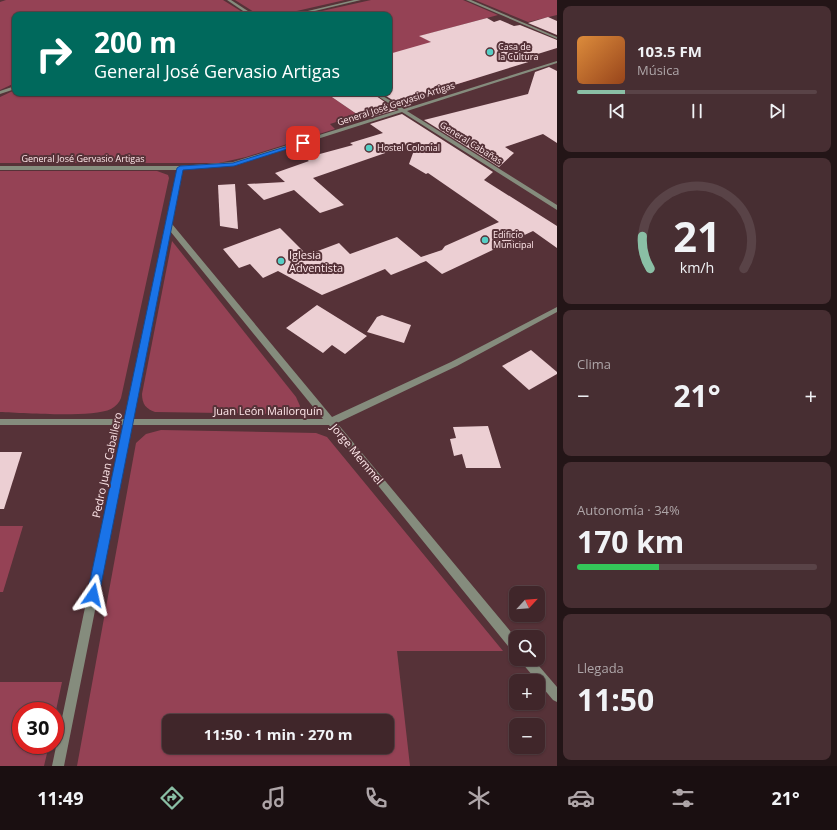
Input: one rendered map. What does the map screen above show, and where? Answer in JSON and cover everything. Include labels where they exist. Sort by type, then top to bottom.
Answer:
[{"type":"street","points":[[229,0],[247,12]]},
{"type":"street","points":[[306,12],[359,0]]},
{"type":"street","points":[[468,0],[557,38]]},
{"type":"street","name":"General José Gervasio Artigas","points":[[0,168],[180,168],[234,164],[557,62]]},
{"type":"street","points":[[0,93],[12,88]]},
{"type":"street","name":"General Cabañas","points":[[380,96],[557,208]]},
{"type":"street","name":"Pedro Juan Caballero","points":[[58,766],[180,168]]},
{"type":"street","name":"Jorge Memmel","points":[[168,224],[509,639]]},
{"type":"street","name":"Juan León Mallorquín","points":[[0,422],[330,422],[454,364],[557,309]]},
{"type":"street","points":[[532,666],[557,696]]},
{"type":"shaded area","points":[[6,0],[223,0],[242,12],[12,12],[12,84],[0,90],[0,2]]},
{"type":"shaded area","points":[[235,0],[345,0],[292,12],[254,12]]},
{"type":"shaded area","points":[[371,0],[463,0],[498,15],[420,36],[461,58],[447,62],[477,78],[457,84],[398,52],[392,53],[392,12],[317,12]]},
{"type":"shaded area","points":[[475,0],[557,0],[557,15],[528,22]]},
{"type":"shaded area","points":[[12,91],[12,96],[330,96],[358,115],[330,124],[335,129],[246,157],[219,163],[0,163],[0,97]]},
{"type":"shaded area","points":[[0,171],[157,171],[168,175],[169,178],[121,398],[111,409],[102,412],[74,414],[0,412]]},
{"type":"shaded area","points":[[172,241],[296,397],[300,406],[298,411],[289,414],[155,412],[145,406],[142,394]]},
{"type":"shaded area","points":[[161,430],[316,433],[327,437],[503,651],[397,651],[410,766],[77,766],[136,443],[146,434]]},
{"type":"shaded area","points":[[0,526],[23,526],[3,592],[0,592]]},
{"type":"shaded area","points":[[0,682],[62,682],[58,702],[12,702],[12,754],[47,754],[44,766],[0,766]]},
{"type":"building","points":[[548,17],[557,21],[557,35],[528,23]]},
{"type":"building","points":[[487,18],[494,22],[500,20],[514,26],[520,25],[557,40],[557,48],[528,57],[535,60],[409,99],[411,105],[404,107],[386,96],[392,96],[392,53],[431,42],[419,36]]},
{"type":"building","points":[[549,67],[557,71],[557,143],[543,134],[505,147],[514,153],[499,167],[424,120],[528,94],[535,72]]},
{"type":"building","points":[[330,96],[376,96],[396,110],[364,119]]},
{"type":"building","points":[[402,114],[493,172],[484,180],[557,226],[557,248],[533,231],[442,274],[426,261],[391,275],[385,269],[322,295],[278,271],[263,278],[250,264],[239,268],[223,249],[280,228],[307,255],[339,243],[350,254],[397,237],[421,257],[442,250],[445,246],[499,222],[428,173],[426,174],[409,164],[417,142],[313,178],[344,205],[320,213],[294,190],[264,200],[247,184],[285,182],[275,173],[309,161],[305,158],[353,145],[350,143],[383,133],[370,124]]},
{"type":"building","points":[[235,184],[238,229],[220,226],[218,185]]},
{"type":"building","points":[[317,305],[367,336],[345,354],[332,345],[323,353],[286,328]]},
{"type":"building","points":[[382,315],[411,325],[404,343],[367,332],[377,317]]},
{"type":"building","points":[[531,350],[557,372],[557,374],[529,390],[502,366]]},
{"type":"building","points":[[488,426],[501,468],[466,468],[462,454],[454,456],[450,439],[456,438],[453,427]]},
{"type":"building","points":[[0,452],[22,452],[4,509],[0,509]]},
{"type":"place","name":"Casa de la Cultura","points":[[490,52]]},
{"type":"place","name":"Hostel Colonial","points":[[369,148]]},
{"type":"place","name":"Edificio Municipal","points":[[485,240]]},
{"type":"place","name":"Iglesia Adventista","points":[[281,261]]},
{"type":"route","points":[[93,595],[180,168],[205,168],[234,164],[303,143]]}]
